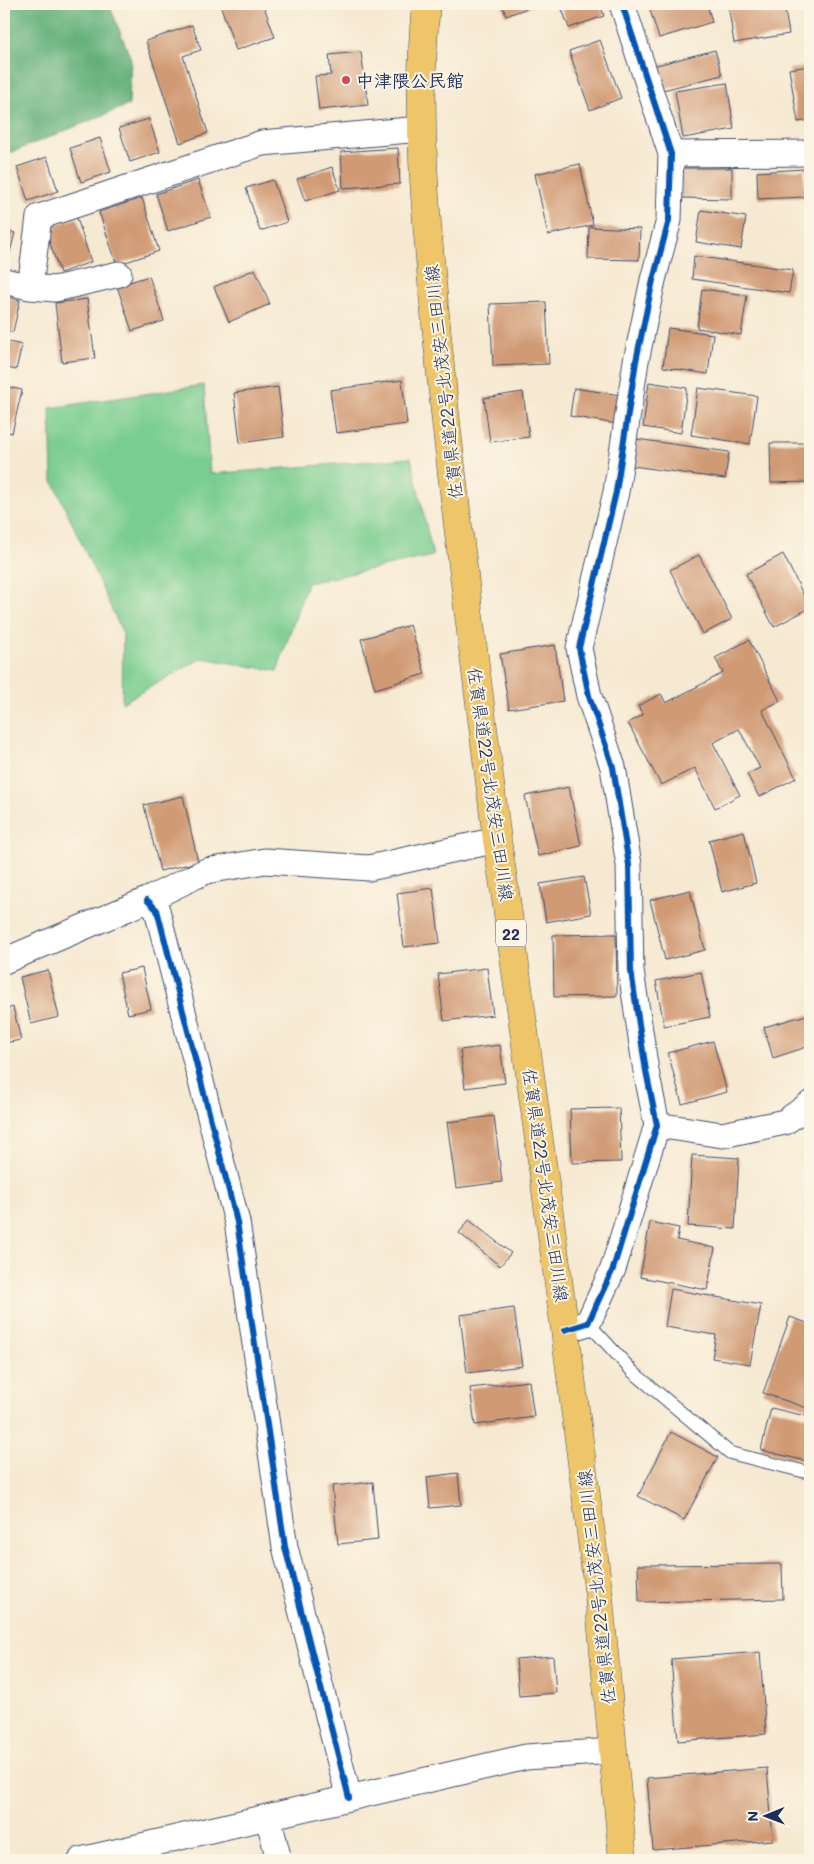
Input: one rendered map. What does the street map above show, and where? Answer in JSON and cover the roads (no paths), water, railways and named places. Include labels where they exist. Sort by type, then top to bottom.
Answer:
[{"type":"main road","name":"佐賀県道22号北茂安三田川線","points":[[426,4],[422,47],[421,129],[426,218],[444,402],[497,840],[577,1326],[623,1860]]},
{"type":"street","points":[[577,1326],[613,1269],[657,1125],[646,1072],[631,971],[629,865],[615,777],[589,696],[579,648],[616,492],[636,360],[653,280],[669,220],[671,154],[622,4]]},
{"type":"street","points":[[30,287],[39,217],[262,143],[421,129]]},
{"type":"street","points":[[671,154],[810,153]]},
{"type":"street","points":[[4,281],[30,287],[55,289],[119,274]]},
{"type":"street","points":[[4,961],[147,900],[206,871],[265,861],[369,868],[497,840]]},
{"type":"street","points":[[147,900],[157,910],[237,1222],[285,1547],[349,1798]]},
{"type":"street","points":[[657,1125],[722,1135],[785,1122],[810,1104]]},
{"type":"street","points":[[81,1860],[526,1757],[614,1751]]},
{"type":"street","points":[[268,1817],[279,1860]]},
{"type":"lane","points":[[577,1326],[730,1453],[810,1473]]},
{"type":"place","name":"中津隈公民館","points":[[346,80]]}]
